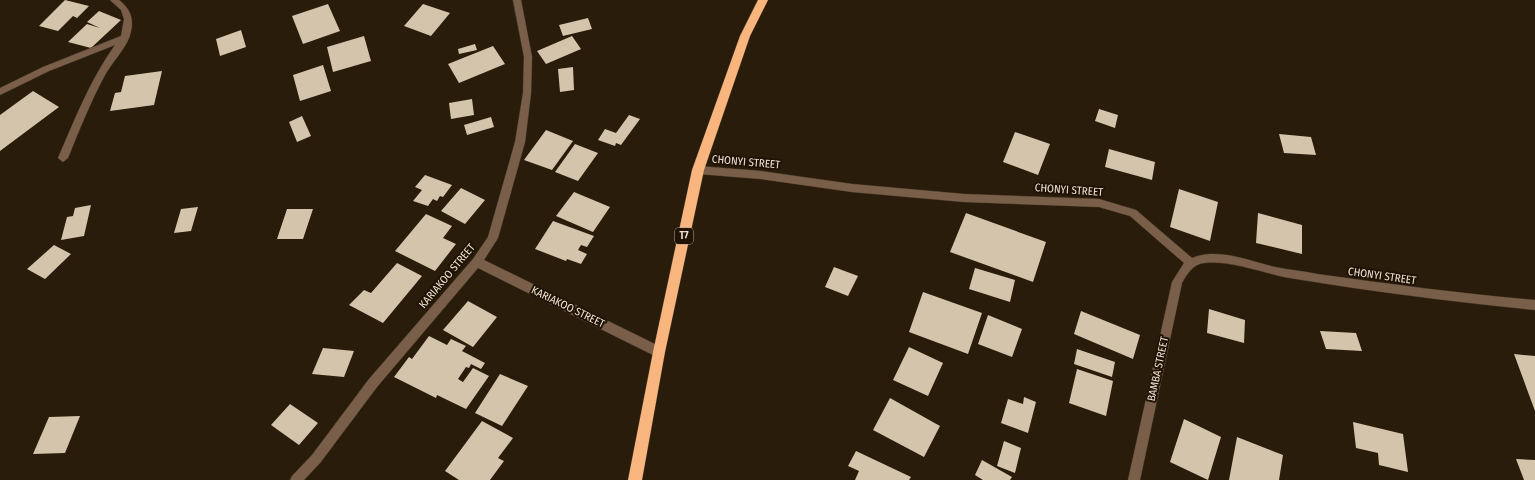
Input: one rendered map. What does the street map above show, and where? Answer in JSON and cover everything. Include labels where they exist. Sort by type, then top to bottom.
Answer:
[{"type":"highway","name":"T7","points":[[635,480],[659,352],[698,170],[745,36],[763,0]]},
{"type":"street","points":[[63,158],[91,92],[106,65],[125,38],[128,19],[125,9],[114,0]]},
{"type":"street","name":"KARIAKOO STREET","points":[[296,480],[316,459],[373,383],[477,262],[494,238],[520,142],[527,93],[528,57],[517,0]]},
{"type":"street","points":[[0,92],[46,69],[125,38]]},
{"type":"street","name":"CHONYI STREET","points":[[698,170],[762,174],[852,188],[949,196],[1099,203],[1133,213],[1191,263],[1201,259],[1216,258],[1280,272],[1422,294],[1535,305]]},
{"type":"street","name":"KARIAKOO STREET","points":[[477,262],[659,352]]},
{"type":"street","name":"BAMBA STREET","points":[[1134,480],[1177,282],[1184,270],[1191,263]]},
{"type":"building","points":[[65,0],[89,6],[77,18],[73,16],[58,31],[39,26]]},
{"type":"building","points":[[328,4],[340,31],[303,44],[292,16]]},
{"type":"building","points":[[423,4],[450,13],[431,36],[404,26]]},
{"type":"building","points":[[99,11],[121,20],[91,48],[68,42],[87,24],[100,28],[87,22]]},
{"type":"building","points":[[588,18],[592,29],[563,36],[559,25]]},
{"type":"building","points":[[241,30],[246,47],[220,56],[216,39]]},
{"type":"building","points":[[364,36],[371,61],[333,72],[327,47]]},
{"type":"building","points":[[572,36],[581,49],[546,64],[537,51]]},
{"type":"building","points":[[475,44],[477,50],[459,54],[458,49]]},
{"type":"building","points":[[493,46],[505,64],[459,83],[448,64]]},
{"type":"building","points":[[323,65],[331,91],[300,101],[293,75]]},
{"type":"building","points":[[573,67],[574,90],[560,92],[558,69]]},
{"type":"building","points":[[162,71],[154,105],[110,111],[115,93],[121,92],[125,76]]},
{"type":"building","points":[[33,91],[59,107],[0,151],[0,115]]},
{"type":"building","points":[[472,99],[474,115],[451,119],[449,103]]},
{"type":"building","points":[[1099,109],[1118,115],[1115,128],[1095,121]]},
{"type":"building","points":[[629,115],[640,119],[621,145],[616,143],[615,146],[598,140],[605,129],[616,133]]},
{"type":"building","points":[[302,116],[311,136],[297,142],[289,122]]},
{"type":"building","points":[[491,117],[494,127],[467,135],[464,125]]},
{"type":"building","points":[[546,130],[573,141],[552,170],[524,160]]},
{"type":"building","points":[[1015,132],[1050,144],[1038,175],[1003,162]]},
{"type":"building","points":[[1279,134],[1311,137],[1316,155],[1284,153]]},
{"type":"building","points":[[575,144],[598,153],[578,181],[555,172]]},
{"type":"building","points":[[1109,149],[1155,162],[1152,180],[1105,167]]},
{"type":"building","points":[[425,175],[452,185],[443,197],[440,196],[437,201],[433,199],[428,206],[413,201],[422,190],[415,187]]},
{"type":"building","points":[[461,188],[485,200],[465,224],[441,211]]},
{"type":"building","points":[[1179,189],[1218,202],[1210,241],[1170,227]]},
{"type":"building","points":[[574,192],[610,207],[593,232],[556,216]]},
{"type":"building","points":[[91,205],[84,236],[61,240],[67,217],[73,216],[75,208]]},
{"type":"building","points":[[198,207],[191,231],[174,233],[181,209]]},
{"type":"building","points":[[287,209],[313,209],[303,239],[277,239]]},
{"type":"building","points":[[966,213],[1046,242],[1033,282],[950,252]]},
{"type":"building","points":[[1258,213],[1302,225],[1302,254],[1256,243]]},
{"type":"building","points":[[426,214],[452,226],[443,238],[456,244],[435,271],[395,251]]},
{"type":"building","points":[[553,221],[594,236],[587,247],[581,245],[578,250],[587,254],[581,264],[567,259],[566,261],[535,249]]},
{"type":"building","points":[[54,245],[71,254],[45,279],[27,269]]},
{"type":"building","points":[[397,263],[422,276],[383,323],[349,305],[364,290],[371,293]]},
{"type":"building","points":[[834,267],[858,276],[848,296],[825,287]]},
{"type":"building","points":[[975,268],[1015,280],[1010,302],[969,289]]},
{"type":"building","points":[[923,292],[982,313],[968,354],[909,332]]},
{"type":"building","points":[[468,301],[497,317],[473,347],[443,330]]},
{"type":"building","points":[[1209,309],[1245,320],[1244,343],[1207,333]]},
{"type":"building","points":[[1081,311],[1140,335],[1133,359],[1074,334]]},
{"type":"building","points":[[988,315],[1022,329],[1012,357],[978,344]]},
{"type":"building","points":[[1320,331],[1356,333],[1362,351],[1326,349]]},
{"type":"building","points":[[429,336],[447,345],[451,339],[466,346],[462,351],[485,363],[481,369],[471,364],[469,368],[466,367],[458,379],[463,382],[473,368],[489,376],[466,409],[437,395],[436,398],[394,377],[409,357],[412,359]]},
{"type":"building","points":[[909,347],[943,363],[928,396],[893,380]]},
{"type":"building","points":[[323,348],[354,351],[344,377],[312,374]]},
{"type":"building","points":[[1077,349],[1115,362],[1112,377],[1074,364]]},
{"type":"building","points":[[1514,354],[1535,356],[1535,411]]},
{"type":"building","points":[[1077,369],[1113,381],[1106,416],[1069,403]]},
{"type":"building","points":[[500,374],[528,386],[502,426],[475,413]]},
{"type":"building","points":[[1024,397],[1036,402],[1028,433],[1001,423],[1008,399],[1023,404]]},
{"type":"building","points":[[890,398],[940,426],[924,457],[873,430]]},
{"type":"building","points":[[290,404],[318,423],[299,445],[271,425]]},
{"type":"building","points":[[80,416],[65,453],[33,454],[49,417]]},
{"type":"building","points":[[1184,419],[1221,437],[1208,480],[1170,462]]},
{"type":"building","points":[[482,421],[513,438],[498,458],[504,461],[490,480],[459,480],[445,471]]},
{"type":"building","points":[[1353,422],[1403,434],[1408,472],[1379,465],[1378,453],[1356,448]]},
{"type":"building","points":[[1237,437],[1283,455],[1279,480],[1229,480]]},
{"type":"building","points":[[1004,441],[1021,448],[1015,473],[997,466]]},
{"type":"building","points":[[856,451],[911,477],[909,480],[855,480],[859,471],[848,466]]},
{"type":"building","points":[[1516,459],[1535,460],[1535,480],[1524,480]]},
{"type":"building","points":[[982,460],[1012,477],[1010,480],[983,480],[975,475]]}]
